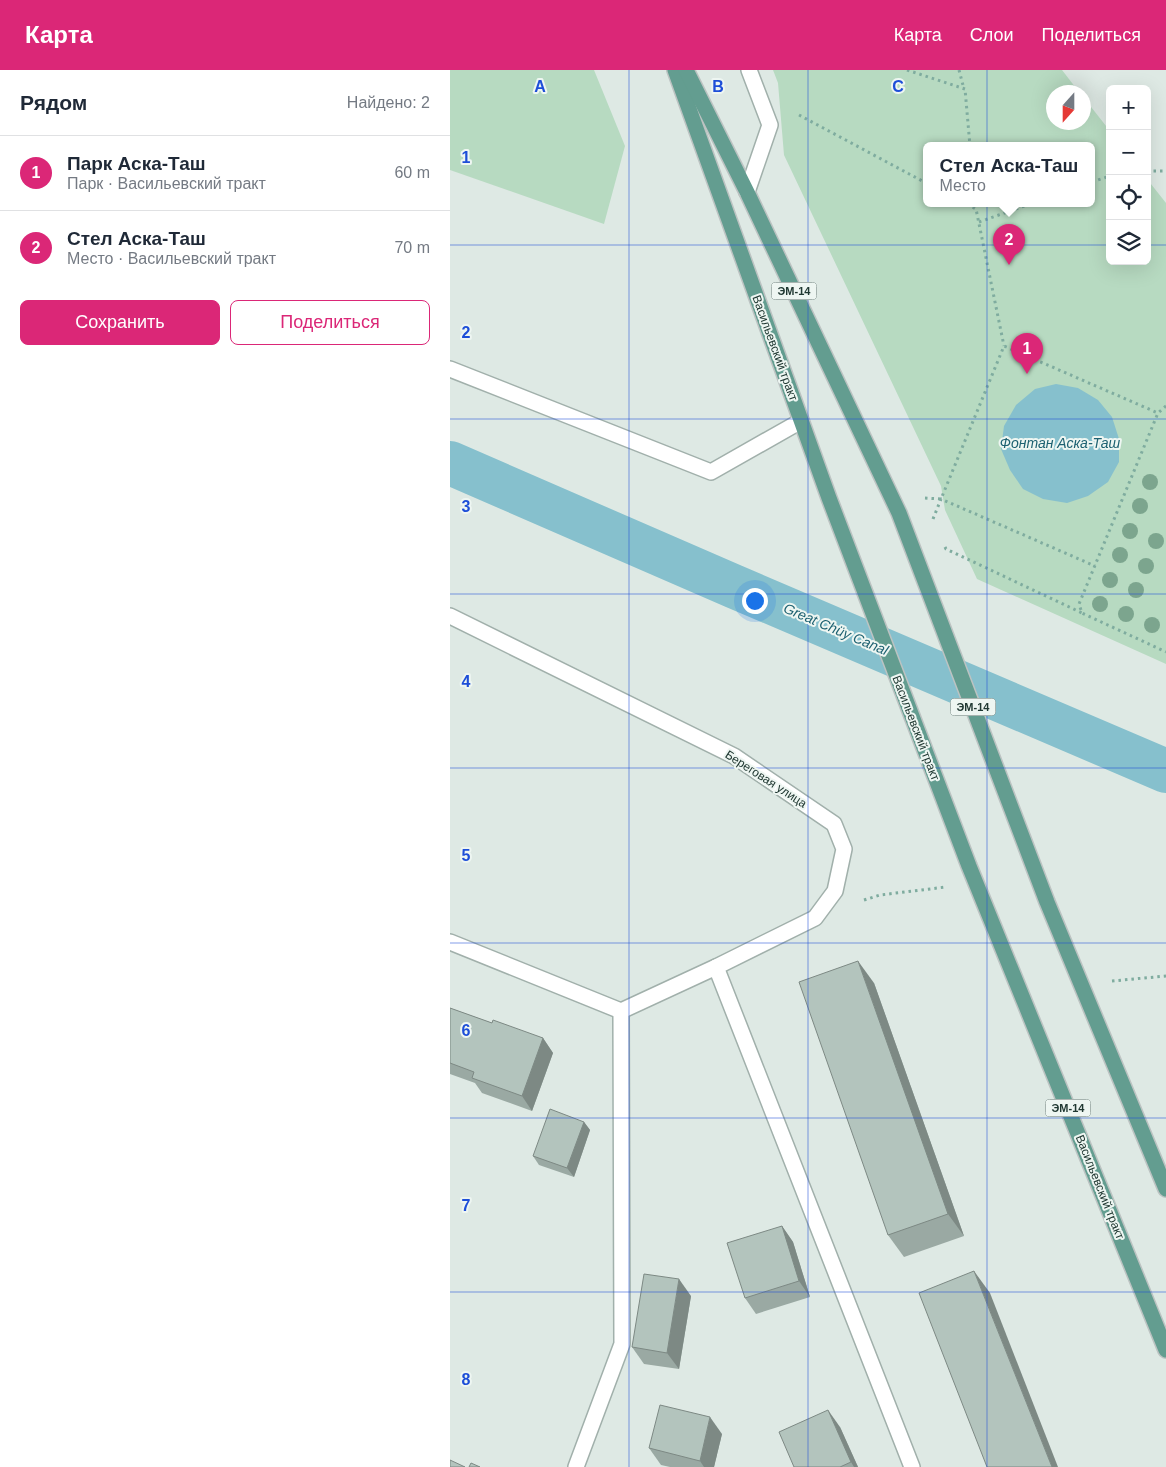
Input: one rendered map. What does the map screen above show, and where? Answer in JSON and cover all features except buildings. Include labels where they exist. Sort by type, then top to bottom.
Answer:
[{"type":"main road","name":"Васильевский тракт","points":[[675,70],[829,498],[969,866],[1166,1350]]},
{"type":"main road","name":"ЭМ-14","points":[[686,70],[747,192],[899,513],[1047,902],[1166,1189]]},
{"type":"street","points":[[747,192],[770,125],[748,70]]},
{"type":"street","points":[[450,369],[711,472],[801,421]]},
{"type":"street","name":"Береговая улица","points":[[450,616],[734,756],[834,824],[844,849],[836,891],[815,918],[716,967],[620,1011]]},
{"type":"street","points":[[450,942],[620,1011],[622,1344],[576,1467]]},
{"type":"street","points":[[716,967],[912,1467]]},
{"type":"path","points":[[907,70],[964,89]]},
{"type":"path","points":[[959,70],[964,89],[970,142]]},
{"type":"path","points":[[758,94],[923,181]]},
{"type":"path","points":[[1151,171],[1166,172]]},
{"type":"path","points":[[932,522],[1004,346],[976,209],[972,207]]},
{"type":"path","points":[[978,222],[1021,207]]},
{"type":"path","points":[[1004,346],[1158,413]]},
{"type":"path","points":[[1082,613],[1079,604],[1158,413],[1166,406]]},
{"type":"path","points":[[892,497],[941,499],[1095,566]]},
{"type":"path","points":[[943,542],[946,549],[1166,652]]},
{"type":"path","points":[[880,895],[977,884]]},
{"type":"path","points":[[1081,984],[1166,976]]},
{"type":"green space","points":[[450,70],[594,70],[625,146],[604,224],[450,170]]},
{"type":"green space","points":[[773,70],[1062,70],[1074,85],[1046,85],[1046,130],[1091,130],[1091,107],[1106,126],[1106,265],[1151,265],[1151,184],[1166,203],[1166,664],[977,579],[945,510],[941,486],[784,155],[778,83]]},
{"type":"water","name":"Фонтан Аска-Таш","points":[[1056,384],[1078,388],[1098,400],[1112,417],[1119,439],[1119,462],[1108,482],[1088,496],[1067,503],[1043,499],[1023,489],[1010,470],[1001,449],[1004,426],[1016,405],[1035,389]]},
{"type":"waterway","name":"Great Chüy Canal","points":[[450,463],[1166,771]]},
{"type":"place","name":"Стел Аска-Таш","points":[[1009,265]]},
{"type":"place","name":"Парк Аска-Таш","points":[[1027,374]]}]
